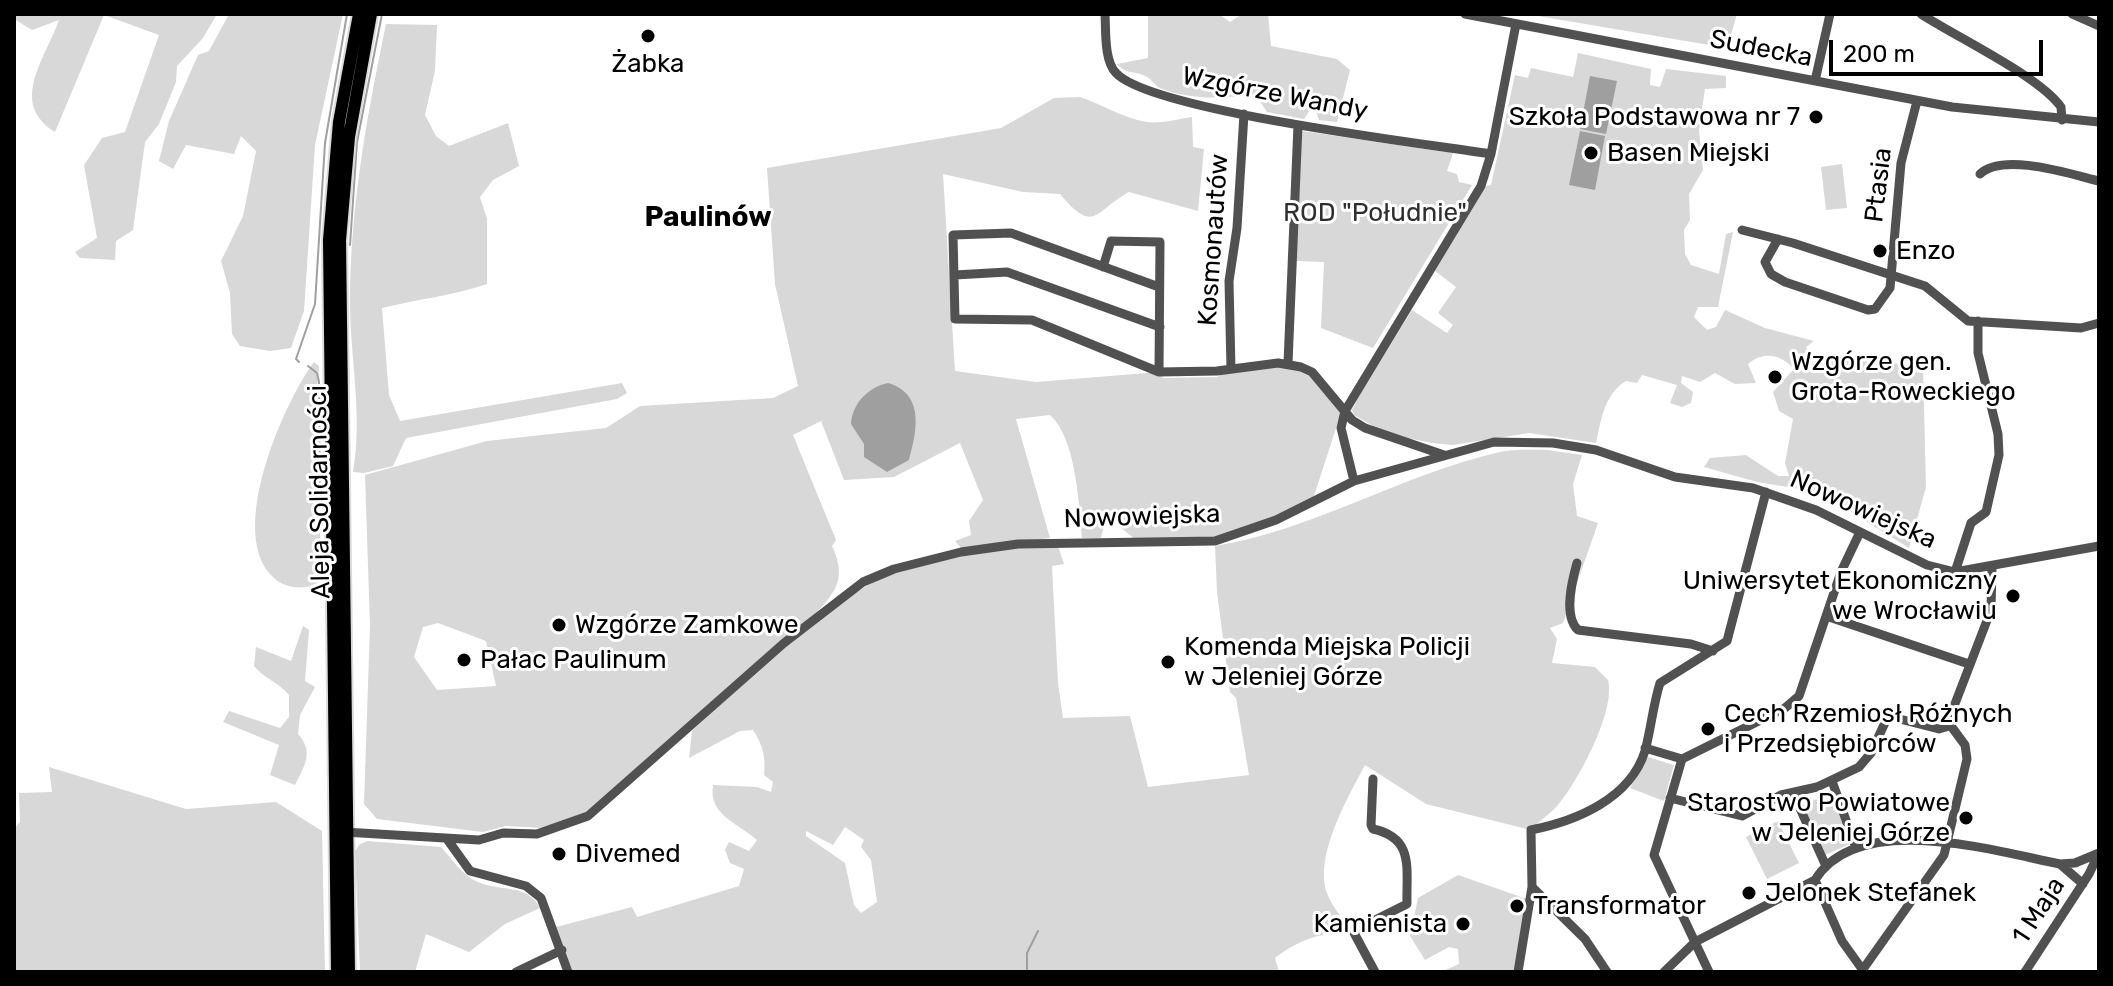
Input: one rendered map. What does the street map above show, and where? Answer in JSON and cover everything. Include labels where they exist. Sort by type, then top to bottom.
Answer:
[{"type":"main road","name":"Aleja Solidarności","points":[[349,972],[340,832],[329,240],[339,122],[359,14]]},
{"type":"main road","name":"Aleja Solidarności","points":[[337,972],[340,832],[340,252],[349,137],[371,14]]},
{"type":"street","name":"Wzgórze Wandy","points":[[1105,14],[1108,57],[1116,73],[1124,79],[1196,104],[1244,114],[1491,154]]},
{"type":"street","name":"Sudecka","points":[[1465,14],[1984,113],[2099,122]]},
{"type":"street","points":[[1815,81],[1830,14]]},
{"type":"street","points":[[1921,14],[2003,63],[2053,98],[2061,107],[2062,120]]},
{"type":"street","points":[[2072,14],[2099,26]]},
{"type":"street","points":[[1354,481],[1341,428],[1345,411],[1481,186],[1491,154],[1516,24]]},
{"type":"street","name":"Ptasia","points":[[1892,276],[1901,163],[1917,101]]},
{"type":"street","name":"Kosmonautów","points":[[1231,369],[1229,281],[1237,228],[1244,114]]},
{"type":"street","points":[[1288,363],[1298,125]]},
{"type":"street","points":[[1980,174],[1989,167],[2007,164],[2099,181]]},
{"type":"street","points":[[1742,230],[1925,286],[1963,319],[2081,328],[2099,323]]},
{"type":"street","points":[[1159,287],[1011,233],[953,235],[955,319],[1032,320],[1159,372],[1288,363],[1312,372],[1352,420],[1378,434],[1444,455]]},
{"type":"street","points":[[1778,239],[1765,262],[1771,274],[1785,282],[1868,310],[1875,309],[1887,295],[1892,276]]},
{"type":"street","points":[[1103,267],[1111,241],[1160,242],[1159,372]]},
{"type":"street","points":[[955,275],[1007,272],[1160,327]]},
{"type":"street","points":[[1955,572],[1971,523],[1986,512],[1999,455],[1998,434],[1978,353],[1978,321]]},
{"type":"street","name":"Nowowiejska","points":[[340,832],[479,840],[503,833],[537,834],[588,816],[784,643],[873,577],[961,552],[1018,544],[1215,541],[1276,520],[1354,481],[1510,440],[1596,450],[1675,477],[1766,492],[1927,565],[1955,572],[1992,568],[2099,546]]},
{"type":"street","points":[[1518,972],[1532,887],[1531,830],[1570,819],[1620,791],[1637,768],[1645,748],[1660,683],[1724,646],[1766,492]]},
{"type":"street","points":[[1645,748],[1682,759],[1796,700],[1809,676],[1841,572],[1860,532]]},
{"type":"street","points":[[1577,563],[1570,609],[1573,626],[1578,630],[1691,644],[1713,651]]},
{"type":"street","points":[[1949,726],[1991,610],[1992,568]]},
{"type":"street","points":[[1826,616],[1969,664]]},
{"type":"street","points":[[1670,798],[1736,817],[1854,770],[1868,758],[1886,717],[1939,729],[1949,726]]},
{"type":"street","points":[[1815,880],[1842,941],[1862,971],[1944,855],[1967,759],[1965,745],[1949,726]]},
{"type":"street","points":[[1682,759],[1654,855],[1709,972]]},
{"type":"street","points":[[1373,779],[1371,825],[1373,829],[1393,834],[1402,845],[1406,859],[1407,904],[1353,931],[1375,972]]},
{"type":"street","points":[[1832,781],[1856,848]]},
{"type":"street","points":[[1793,793],[1825,864]]},
{"type":"street","points":[[1664,972],[1695,942],[1815,880],[1825,864],[1856,848],[1900,838],[2060,864],[2075,863],[2099,853]]},
{"type":"street","points":[[447,839],[470,871],[526,886],[541,898],[568,972]]},
{"type":"street","name":"1 Maja","points":[[2025,972],[2083,884],[2099,853]]},
{"type":"street","points":[[2075,863],[2089,874]]},
{"type":"street","points":[[2060,864],[2083,884]]},
{"type":"street","name":"1 Maja","points":[[2089,874],[2099,868]]},
{"type":"street","points":[[1532,887],[1585,939],[1607,972]]},
{"type":"street","points":[[516,972],[562,950]]},
{"type":"green space","points":[[14,14],[217,14],[203,38],[177,66],[176,82],[159,124],[145,142],[133,230],[116,241],[115,260],[80,258],[75,252],[97,238],[84,165],[102,138],[125,132],[159,35],[104,15],[55,132],[41,121],[32,95],[39,66],[59,20],[32,30],[14,19]]},
{"type":"green space","points":[[229,14],[343,14],[315,145],[304,311],[291,348],[270,351],[240,346],[232,334],[230,293],[221,261],[243,216],[256,151],[241,136],[234,154],[186,145],[173,169],[159,161],[169,121],[198,55],[209,51]]},
{"type":"green space","points":[[1148,14],[1219,14],[1230,22],[1242,14],[1268,14],[1271,46],[1337,59],[1350,70],[1337,122],[1319,120],[1314,104],[1304,119],[1267,112],[1255,94],[1219,97],[1182,95],[1160,88],[1141,74],[1124,70],[1117,64],[1148,58]]},
{"type":"green space","points":[[1526,14],[1737,14],[1727,48]]},
{"type":"green space","points":[[386,24],[437,25],[435,71],[425,115],[436,136],[449,146],[508,123],[519,166],[493,180],[480,197],[487,219],[487,284],[382,308],[389,395],[400,421],[622,383],[627,393],[617,399],[406,438],[393,466],[364,473],[353,472],[357,430],[351,267],[361,162]]},
{"type":"green space","points":[[1578,53],[1651,69],[1650,85],[1660,87],[1666,69],[1726,76],[1726,88],[1705,89],[1699,130],[1703,170],[1689,194],[1690,220],[1684,230],[1685,254],[1691,265],[1719,274],[1726,234],[1733,232],[1718,307],[1698,307],[1694,317],[1707,330],[1716,327],[1725,310],[1765,328],[1814,341],[1806,347],[1817,373],[1820,359],[1923,365],[1926,487],[1909,548],[1836,503],[1800,489],[1757,482],[1704,467],[1710,458],[1746,455],[1778,476],[1789,476],[1785,463],[1793,419],[1779,411],[1773,392],[1794,369],[1778,357],[1760,357],[1748,364],[1756,383],[1735,384],[1715,373],[1700,382],[1682,376],[1681,383],[1693,392],[1691,403],[1682,407],[1670,403],[1677,385],[1642,375],[1637,383],[1626,381],[1608,401],[1596,443],[1529,433],[1453,445],[1432,443],[1387,434],[1354,415],[1352,410],[1359,396],[1412,310],[1447,333],[1453,325],[1438,313],[1456,287],[1435,271],[1486,186],[1491,185],[1515,75],[1528,78],[1531,68],[1573,77]]},
{"type":"green space","points":[[1080,97],[1147,122],[1192,117],[1193,147],[1204,149],[1198,211],[1129,192],[1095,216],[1088,217],[1072,207],[1060,194],[1023,192],[943,174],[955,371],[1036,382],[1159,372],[1163,378],[1217,377],[1231,369],[1302,366],[1345,411],[1339,419],[1313,499],[1234,537],[1136,540],[1115,523],[1104,525],[1101,538],[1082,538],[1075,472],[1059,425],[1050,415],[1016,419],[1050,538],[962,549],[955,541],[971,535],[969,521],[983,500],[960,443],[894,477],[844,480],[821,421],[793,435],[836,540],[832,546],[839,570],[835,589],[806,624],[590,811],[543,828],[506,826],[483,832],[377,819],[364,804],[370,625],[365,475],[487,441],[606,428],[640,406],[773,398],[798,386],[775,284],[767,168],[1001,128],[1054,98]],"holes":[[[438,623],[486,641],[496,686],[437,690],[414,657],[423,627]]]},
{"type":"green space","name":"ROD \"Południe\"","points":[[1302,131],[1453,153],[1447,171],[1457,174],[1459,182],[1472,185],[1373,348],[1321,328],[1324,262],[1296,261]]},
{"type":"green space","points":[[1842,164],[1847,208],[1826,210],[1821,167]]},
{"type":"green space","points":[[314,362],[319,366],[316,402],[320,584],[299,587],[281,583],[270,574],[259,553],[255,527],[265,466],[276,435],[288,406]]},
{"type":"green space","points":[[1548,450],[1582,455],[1573,484],[1577,516],[1598,523],[1563,623],[1550,628],[1557,639],[1552,663],[1595,667],[1608,680],[1606,709],[1594,745],[1566,794],[1531,830],[1426,804],[1365,765],[1335,827],[1324,878],[1329,899],[1355,935],[1324,935],[1292,947],[1275,958],[1279,972],[571,972],[556,927],[632,907],[637,917],[739,886],[744,869],[730,863],[725,850],[729,842],[749,851],[757,840],[720,811],[715,804],[713,785],[757,787],[771,792],[773,782],[764,775],[763,752],[753,730],[740,731],[689,758],[692,731],[809,626],[884,577],[925,562],[969,553],[1058,546],[1064,564],[1052,566],[1058,683],[1063,718],[1130,716],[1148,787],[1249,775],[1236,698],[1230,692],[1217,592],[1215,546],[1288,528],[1464,462],[1506,451]],"holes":[[[845,827],[864,840],[861,847],[871,860],[877,902],[861,913],[854,905],[845,863],[806,836],[806,831],[833,845]]]},
{"type":"green space","points":[[303,626],[309,630],[305,681],[315,687],[300,715],[298,734],[307,753],[295,785],[270,775],[279,745],[223,722],[229,711],[280,728],[289,717],[289,695],[254,666],[256,647],[291,661]]},
{"type":"green space","points":[[1648,757],[1674,765],[1664,801],[1630,788]]},
{"type":"green space","points":[[49,767],[186,809],[276,802],[322,831],[325,972],[14,972],[14,829],[20,822],[19,793],[52,792]]},
{"type":"green space","points":[[1826,796],[1837,801],[1850,844],[1825,855],[1805,814],[1809,802]]},
{"type":"green space","points":[[1778,821],[1799,863],[1767,879],[1746,837]]},
{"type":"green space","points":[[368,841],[441,847],[467,876],[487,885],[521,891],[535,900],[540,908],[505,924],[469,952],[426,934],[415,972],[360,972],[355,851],[360,844]]},
{"type":"green space","points":[[1458,875],[1530,900],[1518,972],[1441,972],[1459,964],[1458,949],[1449,947],[1425,960],[1410,936],[1418,898]]},
{"type":"shaded area","points":[[1590,76],[1617,81],[1606,134],[1580,129]]},
{"type":"shaded area","points":[[1580,131],[1605,136],[1595,190],[1569,185]]},
{"type":"shaded area","points":[[888,383],[908,396],[913,405],[916,426],[909,460],[887,472],[864,457],[864,444],[851,424],[854,410],[862,398],[874,388]]},
{"type":"waterway","points":[[299,362],[296,359],[315,304],[325,143],[347,14]]},
{"type":"waterway","points":[[350,245],[357,142],[382,14]]},
{"type":"waterway","points":[[308,366],[317,373],[319,382],[320,500],[315,516]]},
{"type":"waterway","points":[[1027,972],[1027,953],[1038,931]]},
{"type":"place","name":"Żabka","points":[[648,36]]},
{"type":"place","name":"Szkoła Podstawowa nr 7","points":[[1816,117]]},
{"type":"place","name":"Basen Miejski","points":[[1591,153]]},
{"type":"place","name":"Enzo","points":[[1880,251]]},
{"type":"place","name":"Wzgórze gen. Grota-Roweckiego","points":[[1775,377]]},
{"type":"place","name":"Uniwersytet Ekonomiczny we Wrocławiu","points":[[2013,596]]},
{"type":"place","name":"Wzgórze Zamkowe","points":[[559,625]]},
{"type":"place","name":"Pałac Paulinum","points":[[464,660]]},
{"type":"place","name":"Komenda Miejska Policji w Jeleniej Górze","points":[[1168,662]]},
{"type":"place","name":"Cech Rzemiosł Różnych i Przedsiębiorców","points":[[1708,729]]},
{"type":"place","name":"Starostwo Powiatowe w Jeleniej Górze","points":[[1966,818]]},
{"type":"place","name":"Divemed","points":[[559,854]]},
{"type":"place","name":"Jelonek Stefanek","points":[[1749,893]]},
{"type":"place","name":"Transformator","points":[[1517,906]]},
{"type":"place","name":"Kamienista","points":[[1463,924]]},
{"type":"district","name":"Paulinów","points":[[708,218]]}]
